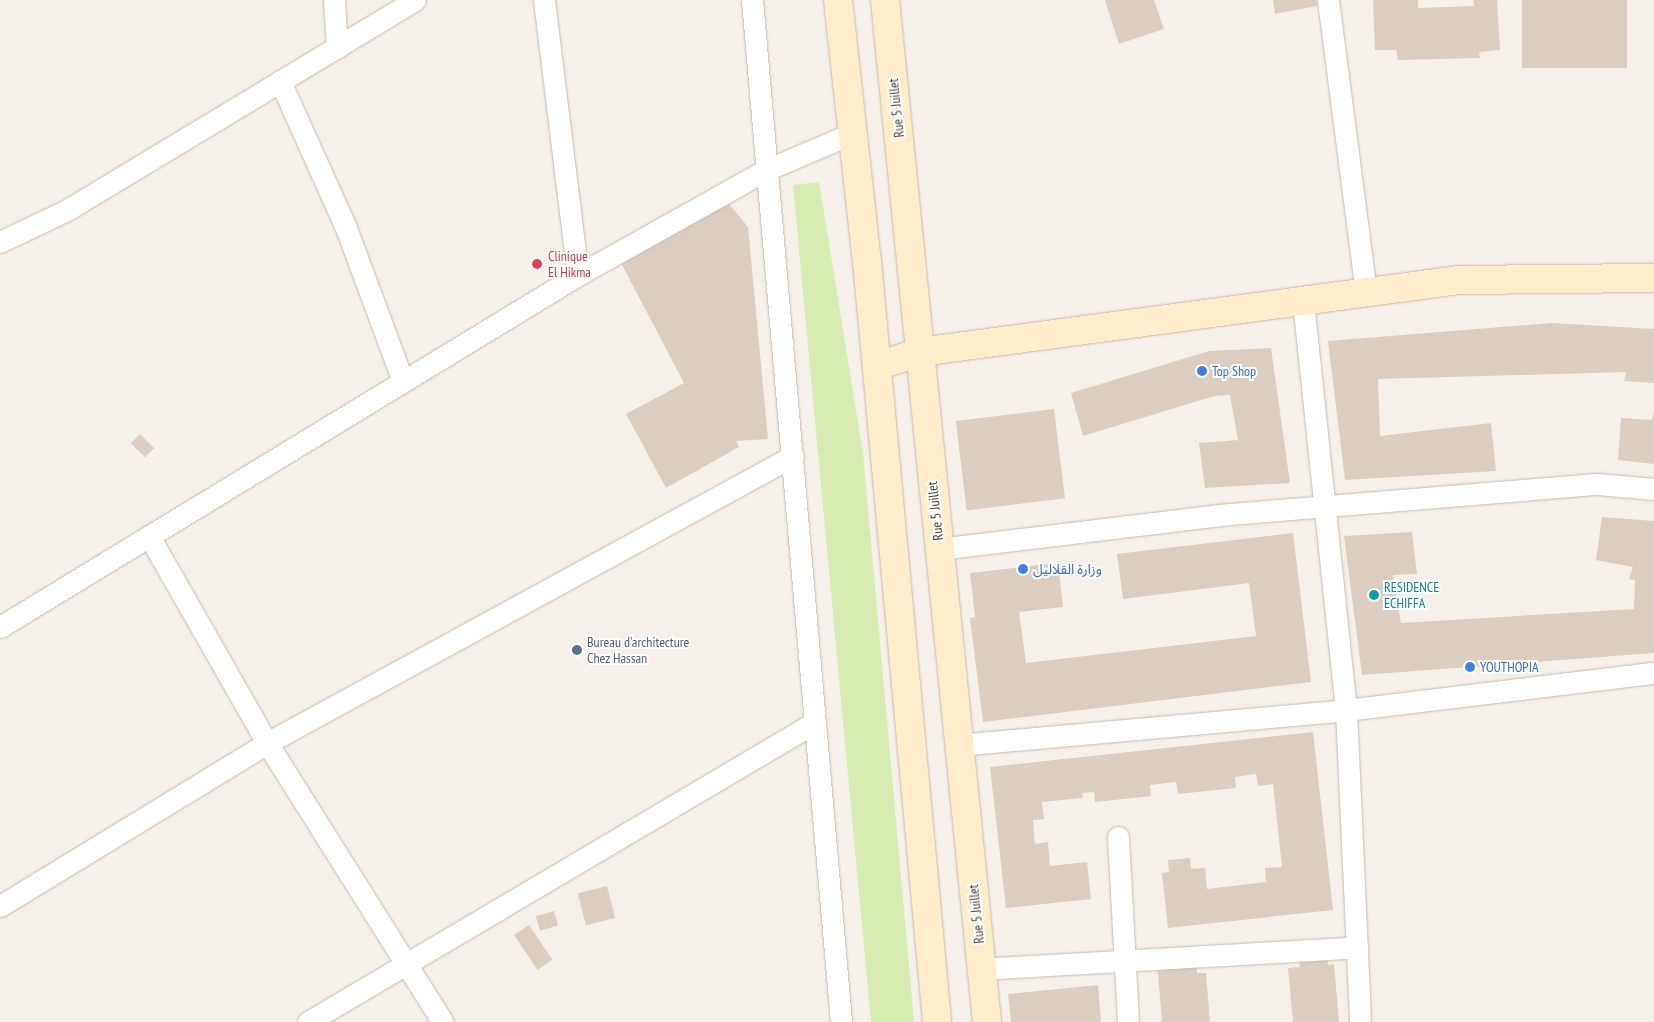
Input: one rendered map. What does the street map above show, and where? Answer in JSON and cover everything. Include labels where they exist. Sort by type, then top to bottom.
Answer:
[{"type":"main road","points":[[838,0],[877,366],[937,1022]]},
{"type":"main road","name":"Rue 5 Juillet","points":[[885,0],[957,745],[987,1022]]},
{"type":"main road","points":[[877,366],[920,352],[1459,280],[1654,278]]},
{"type":"street","points":[[334,0],[337,48]]},
{"type":"street","points":[[0,242],[67,210],[415,0]]},
{"type":"street","points":[[544,0],[578,275]]},
{"type":"street","points":[[752,0],[793,456],[812,724],[841,1022]]},
{"type":"street","points":[[1328,0],[1366,292]]},
{"type":"street","points":[[280,81],[346,228],[403,381]]},
{"type":"street","points":[[0,627],[578,275],[766,170],[853,133]]},
{"type":"street","points":[[1303,301],[1322,506],[1346,710],[1360,1022]]},
{"type":"street","points":[[0,906],[267,743],[793,456]]},
{"type":"street","points":[[938,549],[1322,506],[1597,484],[1654,489]]},
{"type":"street","points":[[148,536],[267,743],[443,1022]]},
{"type":"street","points":[[957,745],[1346,710],[1654,673]]},
{"type":"street","points":[[308,1022],[406,961],[812,724]]},
{"type":"street","points":[[1118,837],[1128,1022]]},
{"type":"street","points":[[981,969],[1357,947]]},
{"type":"green space","points":[[819,182],[863,453],[914,1022],[871,1022],[793,185]]},
{"type":"building","points":[[1105,0],[1154,0],[1164,29],[1119,44]]},
{"type":"building","points":[[1273,0],[1316,0],[1317,6],[1275,14]]},
{"type":"building","points":[[1373,0],[1418,0],[1418,8],[1474,6],[1473,0],[1497,0],[1500,50],[1479,52],[1480,58],[1398,60],[1396,50],[1375,50]]},
{"type":"building","points":[[1522,0],[1627,0],[1627,68],[1522,68]]},
{"type":"building","points":[[729,204],[748,227],[768,439],[736,441],[739,447],[666,488],[626,414],[684,383],[621,263]]},
{"type":"building","points":[[1552,323],[1654,329],[1654,383],[1624,381],[1626,372],[1378,379],[1380,436],[1491,423],[1496,471],[1345,480],[1328,341]]},
{"type":"building","points":[[1271,348],[1290,483],[1205,488],[1199,443],[1238,440],[1230,395],[1214,396],[1083,436],[1071,393],[1209,351]]},
{"type":"building","points":[[1054,409],[1065,498],[967,510],[956,421]]},
{"type":"building","points":[[1654,412],[1654,464],[1618,460],[1621,418],[1652,420]]},
{"type":"building","points":[[140,434],[154,448],[145,457],[131,443]]},
{"type":"building","name":"RESIDENCE ECHIFFA","points":[[1602,517],[1654,521],[1654,653],[1362,675],[1344,536],[1412,532],[1417,574],[1393,575],[1401,623],[1634,609],[1635,580],[1629,579],[1633,567],[1596,560]]},
{"type":"building","points":[[1293,533],[1311,682],[983,722],[970,618],[975,617],[970,573],[1058,563],[1063,607],[1019,612],[1026,663],[1256,636],[1249,583],[1123,599],[1117,554]]},
{"type":"building","points":[[1313,732],[1333,910],[1168,928],[1162,873],[1169,872],[1168,860],[1190,858],[1191,869],[1205,868],[1207,889],[1266,882],[1265,868],[1282,867],[1273,784],[1258,786],[1256,774],[1235,777],[1236,788],[1178,794],[1176,782],[1150,785],[1151,796],[1095,802],[1094,792],[1082,793],[1083,798],[1042,802],[1044,819],[1033,820],[1035,844],[1048,842],[1050,866],[1087,862],[1091,899],[1006,908],[990,767]]},
{"type":"building","points":[[607,886],[615,918],[586,925],[578,893]]},
{"type":"building","points":[[554,911],[558,925],[540,931],[536,916]]},
{"type":"building","points":[[529,925],[552,960],[538,970],[514,935]]},
{"type":"building","points":[[1327,953],[1328,965],[1334,964],[1339,1022],[1293,1022],[1288,968],[1300,967],[1299,955]]},
{"type":"building","points":[[1196,959],[1197,973],[1206,973],[1210,1022],[1162,1022],[1157,962]]},
{"type":"building","points":[[1098,985],[1101,1022],[1011,1022],[1008,994]]},
{"type":"place","name":"Clinique El Hikma","points":[[537,264]]},
{"type":"place","name":"Top Shop","points":[[1202,371]]},
{"type":"place","name":"وزارة القلاليل","points":[[1023,569]]},
{"type":"place","name":"RESIDENCE ECHIFFA","points":[[1374,595]]},
{"type":"place","name":"Bureau d'architecture Chez Hassan","points":[[577,650]]},
{"type":"place","name":"YOUTHOPIA","points":[[1470,667]]}]
